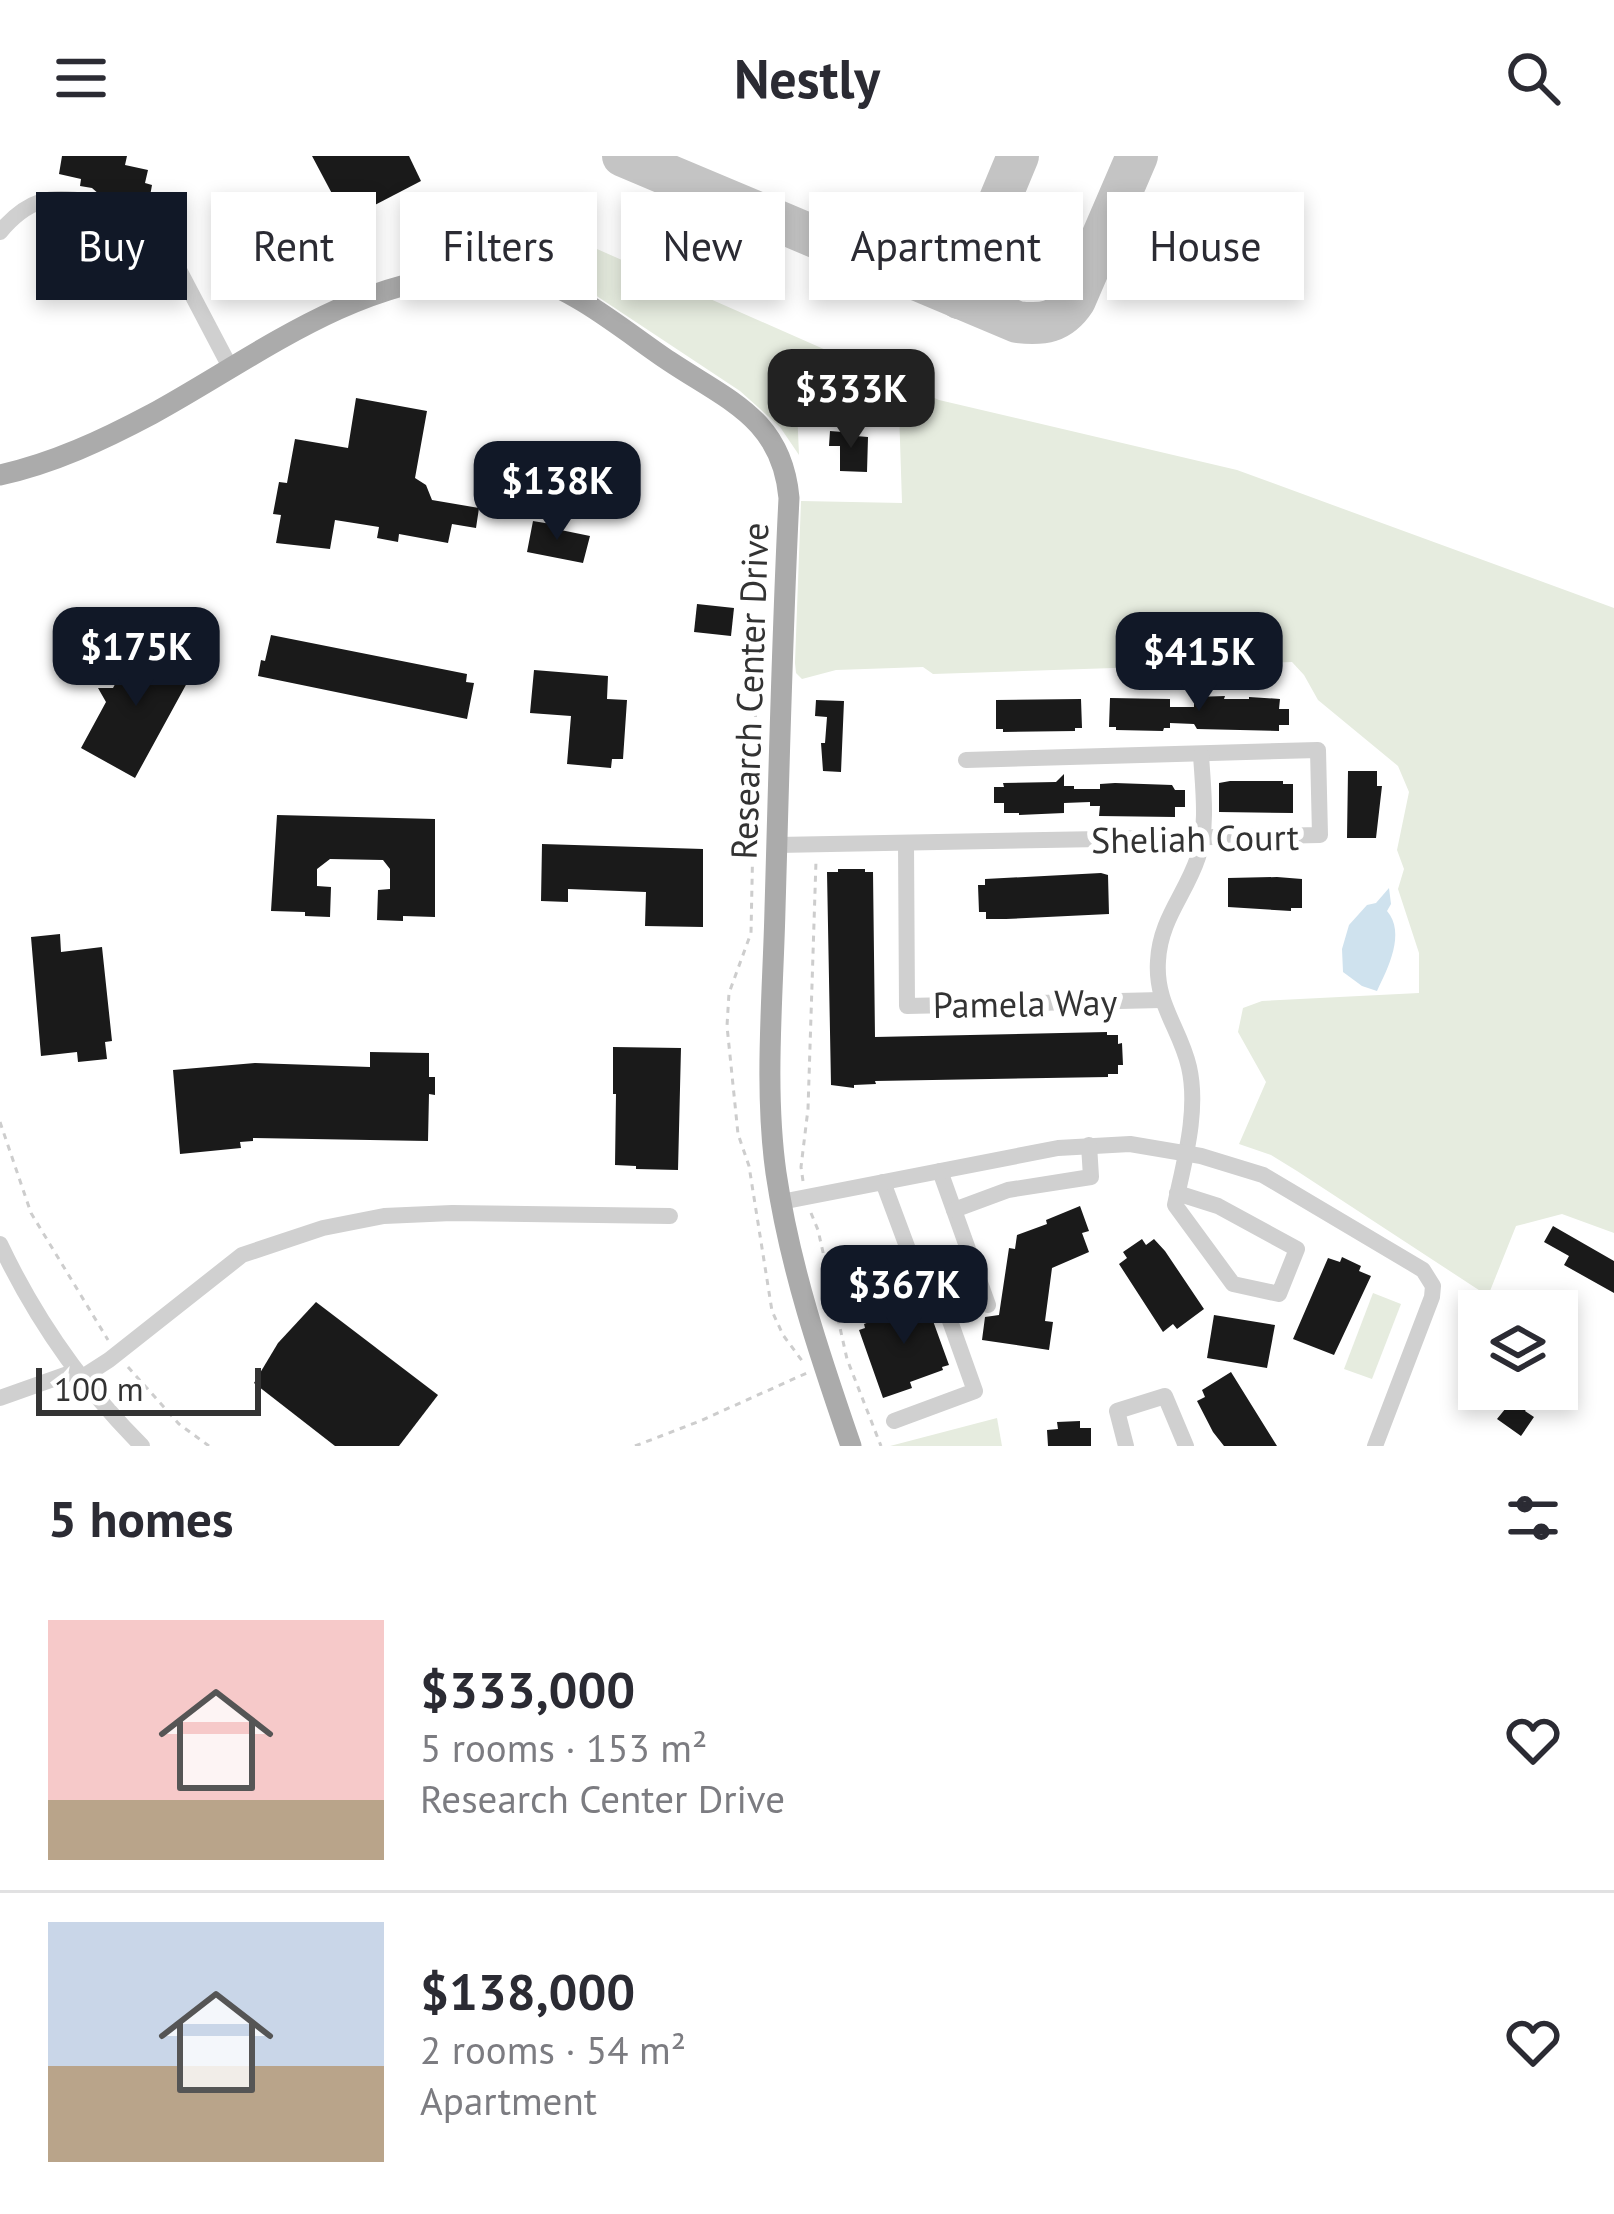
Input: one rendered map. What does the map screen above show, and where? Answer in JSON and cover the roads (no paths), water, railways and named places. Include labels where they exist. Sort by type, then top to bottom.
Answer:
[{"type":"main road","name":"Research Center Drive","points":[[0,475],[100,440],[327,316],[403,285],[454,276],[510,274],[564,291],[746,412],[776,445],[789,498],[773,1138],[801,1296],[851,1446]]},
{"type":"street","points":[[0,232],[30,206],[49,198],[65,197],[136,213],[157,228],[230,367]]},
{"type":"street","name":"Sheliah Court","points":[[777,844],[1320,835],[1318,750],[966,760]]},
{"type":"street","points":[[1178,1193],[1218,1206],[1297,1250],[1279,1294],[1237,1286],[1229,1280],[1175,1205],[1186,1153],[1190,1069],[1161,1000],[1158,961],[1170,913],[1192,872],[1202,838],[1201,755]]},
{"type":"street","name":"Pamela Way","points":[[905,843],[907,1006],[1161,1000]]},
{"type":"street","points":[[781,1202],[1089,1144],[1130,1144],[1186,1153],[1263,1175],[1428,1275],[1433,1286],[1375,1446]]},
{"type":"street","points":[[954,1210],[1009,1190],[1091,1177],[1089,1144]]},
{"type":"street","points":[[940,1171],[988,1305]]},
{"type":"street","points":[[884,1182],[915,1268],[934,1276],[975,1391],[894,1421]]},
{"type":"street","points":[[0,1398],[78,1375],[116,1354],[242,1255],[323,1228],[384,1216],[452,1213],[670,1216]]},
{"type":"street","points":[[0,1244],[38,1317],[78,1375],[142,1446]]},
{"type":"street","points":[[1126,1446],[1117,1411],[1166,1396],[1186,1446]]},
{"type":"water","points":[[1389,888],[1387,911],[1395,940],[1377,991],[1343,972],[1342,949],[1349,925]]}]
